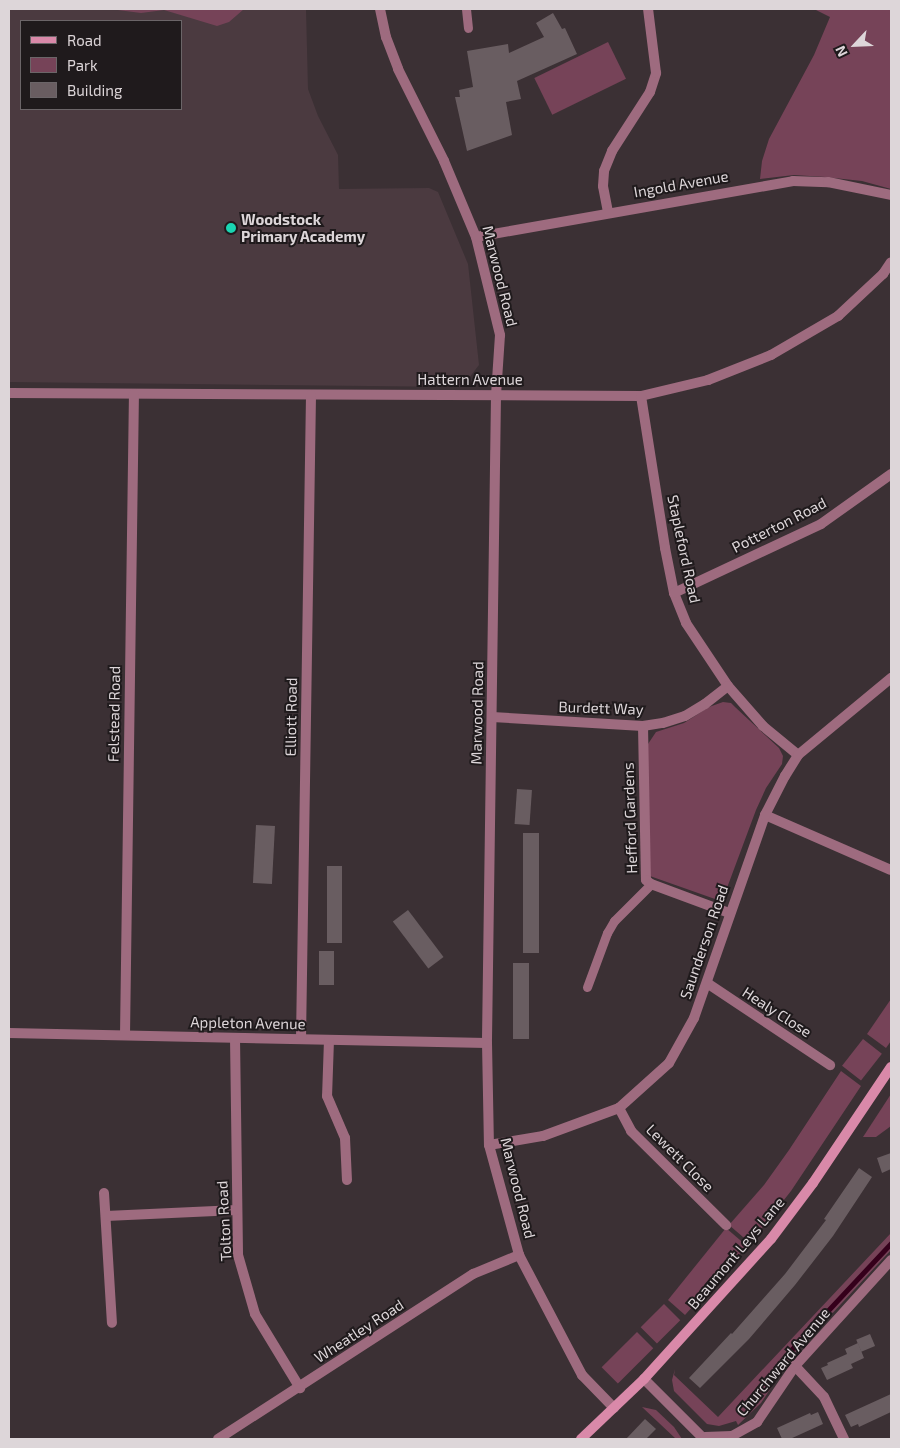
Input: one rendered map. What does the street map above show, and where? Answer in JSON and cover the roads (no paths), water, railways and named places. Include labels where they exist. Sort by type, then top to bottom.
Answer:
[{"type":"street","name":"Marwood Road","points":[[380,9],[386,37],[398,69],[444,161],[476,237],[500,335],[496,395],[488,1043],[489,1146],[519,1255],[582,1375],[614,1408]]},
{"type":"street","points":[[608,212],[603,186],[604,171],[612,151],[650,92],[656,73],[648,9]]},
{"type":"street","name":"Ingold Avenue","points":[[476,237],[608,212],[793,181],[828,182],[891,195]]},
{"type":"street","name":"Hattern Avenue","points":[[9,393],[641,396],[708,380],[771,355],[838,316],[883,274],[891,262]]},
{"type":"street","name":"Felstead Road","points":[[125,1035],[134,394]]},
{"type":"street","name":"Elliott Road","points":[[301,1039],[310,394]]},
{"type":"street","name":"Stapleford Road","points":[[641,396],[674,592],[686,624],[728,686],[763,726],[798,755]]},
{"type":"street","name":"Potterton Road","points":[[674,592],[821,524],[891,474]]},
{"type":"street","name":"Saunderson Road","points":[[489,1146],[543,1136],[619,1108],[669,1063],[694,1018],[729,913],[765,815],[798,755],[891,678]]},
{"type":"street","name":"Burdett Way","points":[[492,717],[643,726],[684,716],[705,704],[728,686]]},
{"type":"street","name":"Hefford Gardens","points":[[643,726],[646,880],[651,884],[729,913]]},
{"type":"street","points":[[765,815],[891,870]]},
{"type":"street","name":"Healy Close","points":[[707,983],[830,1065]]},
{"type":"street","name":"Appleton Avenue","points":[[9,1033],[488,1043]]},
{"type":"street","name":"Tolton Road","points":[[235,1038],[238,1255],[255,1314],[300,1388]]},
{"type":"street","points":[[329,1040],[328,1096],[345,1138],[347,1180]]},
{"type":"street","name":"Beaumont Leys Lane","points":[[581,1439],[644,1379],[771,1239],[813,1183],[891,1066]]},
{"type":"street","name":"Lewett Close","points":[[619,1108],[632,1131],[726,1225]]},
{"type":"street","points":[[104,1193],[112,1323]]},
{"type":"street","points":[[106,1216],[237,1210]]},
{"type":"street","name":"Wheatley Road","points":[[218,1439],[300,1388],[473,1274],[519,1255]]},
{"type":"street","name":"Churchward Avenue","points":[[705,1438],[732,1436],[757,1422],[795,1366],[891,1260]]},
{"type":"street","points":[[795,1366],[824,1397],[844,1439]]},
{"type":"street","points":[[644,1379],[688,1424],[705,1438]]},
{"type":"lane","points":[[466,9],[468,28]]},
{"type":"lane","points":[[587,987],[607,933],[614,921],[651,884]]},
{"type":"waterway","points":[[791,1350],[891,1243]]},
{"type":"place","name":"Woodstock Primary Academy","points":[[231,228]]}]
